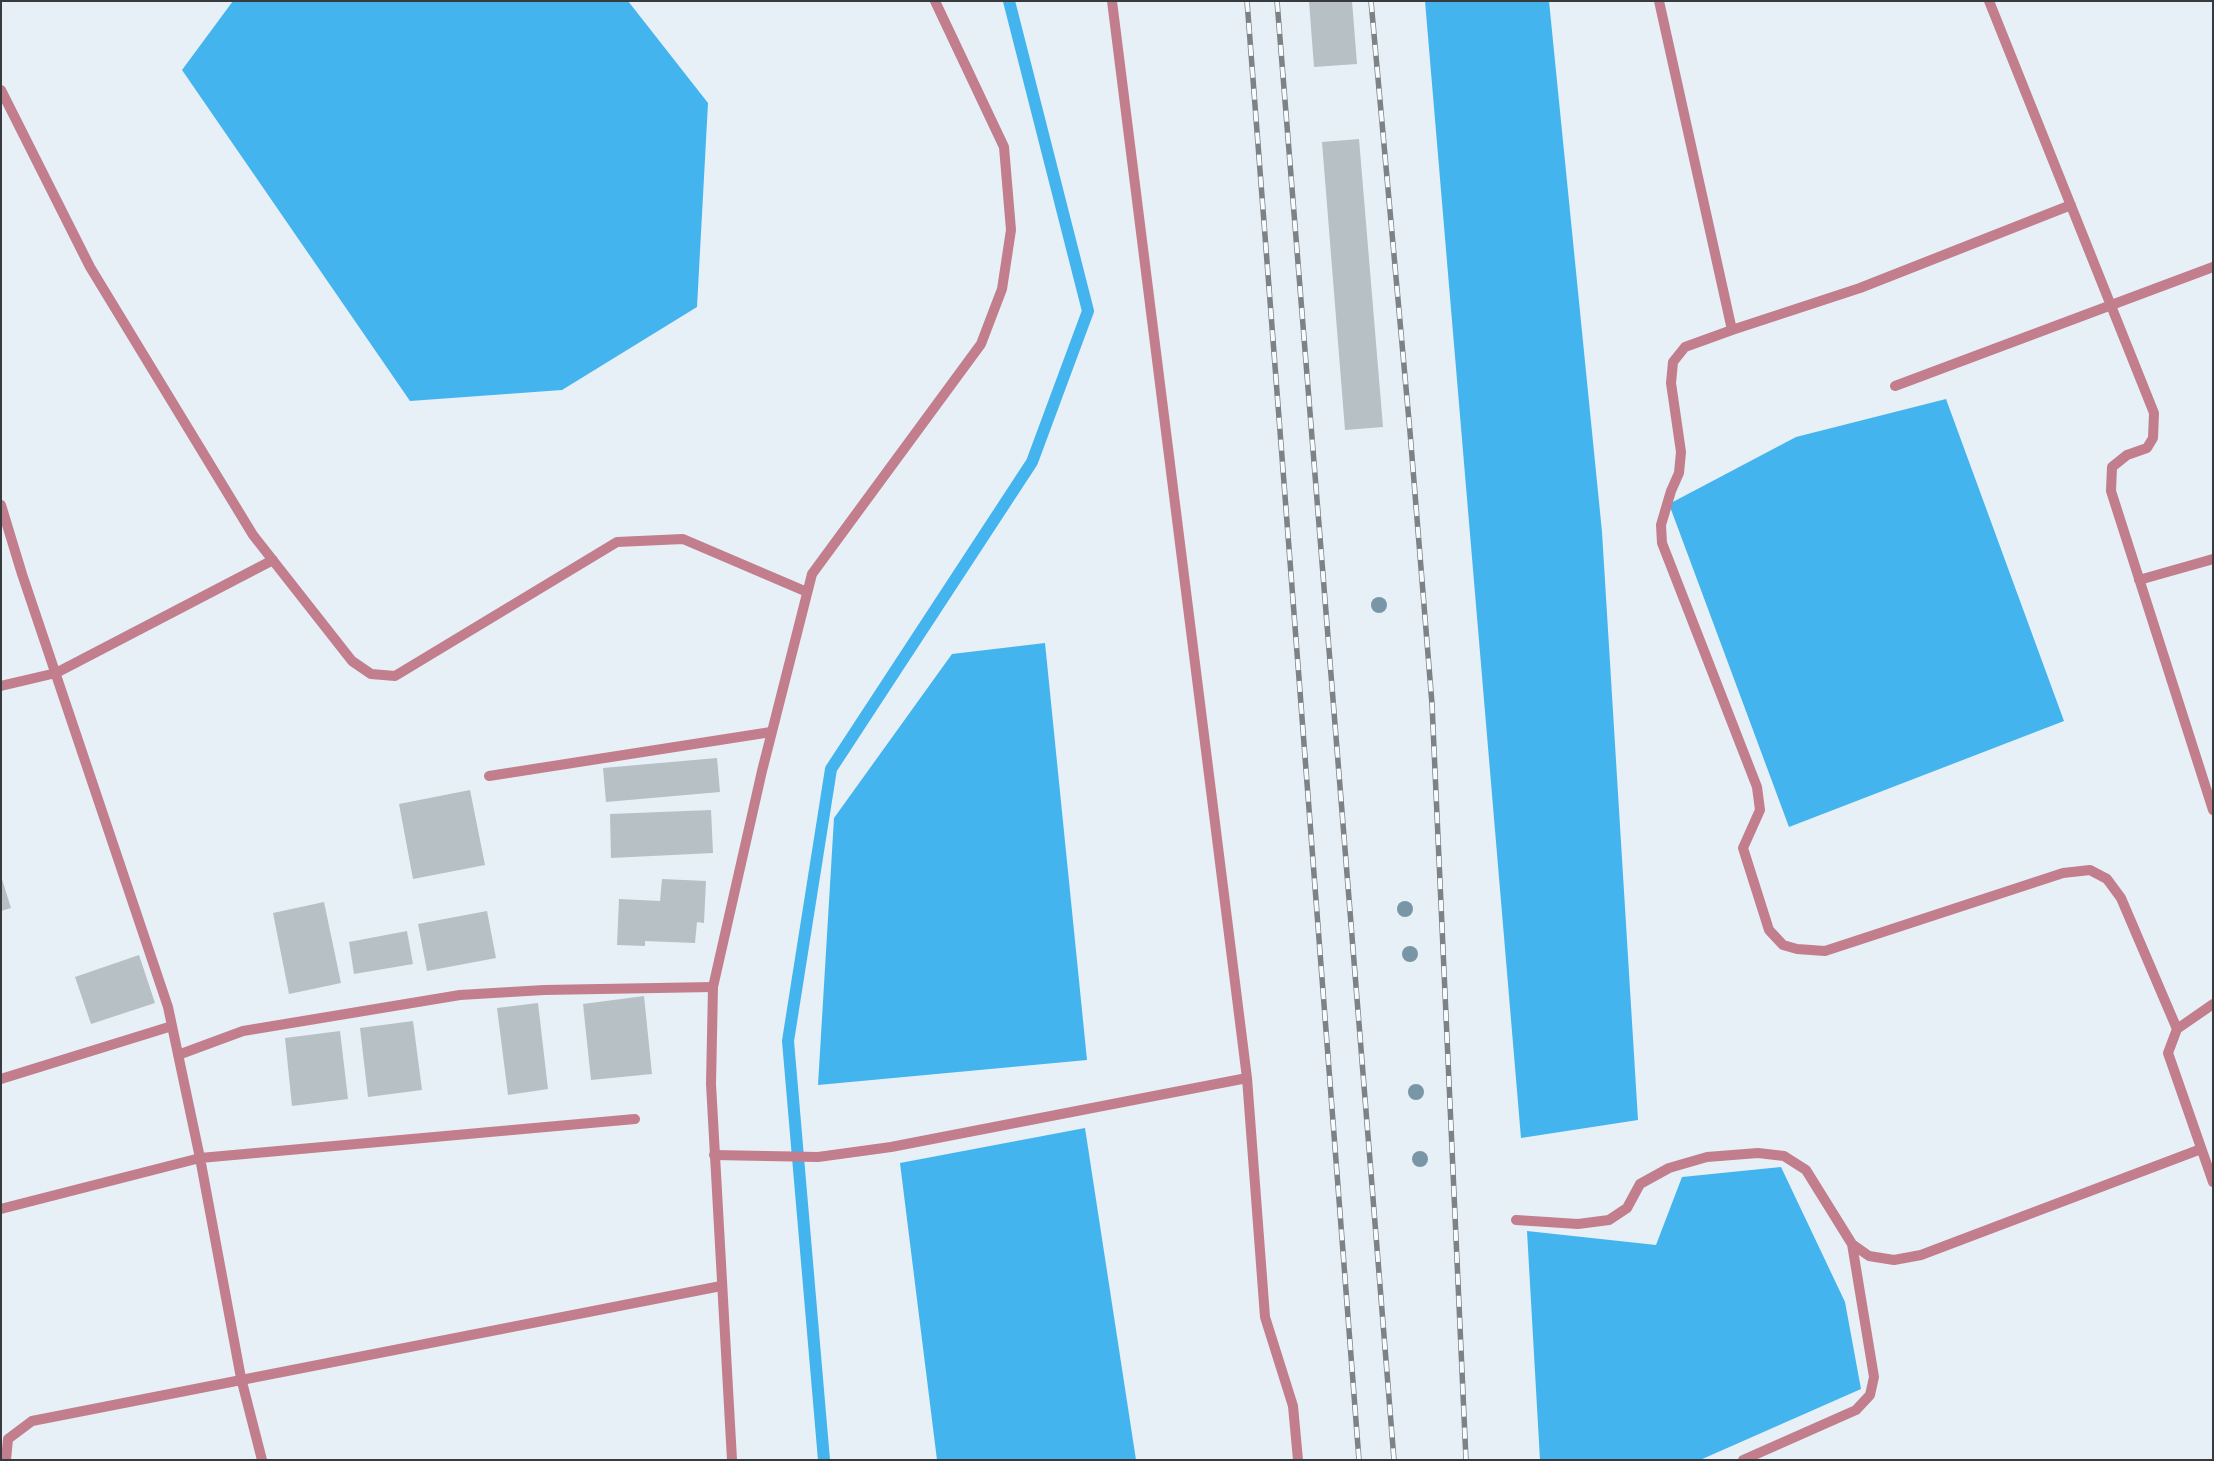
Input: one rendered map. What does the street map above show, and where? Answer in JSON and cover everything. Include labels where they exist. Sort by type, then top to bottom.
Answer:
[{"type":"street","points":[[732,1460],[711,1084],[713,987],[771,732],[812,574],[981,344],[1002,289],[1011,230],[1004,147],[935,1]]},
{"type":"street","points":[[1112,1],[1246,1078],[1265,1317],[1293,1406],[1298,1460]]},
{"type":"street","points":[[1659,1],[1732,330]]},
{"type":"street","points":[[1989,1],[2154,413],[2152,438],[2147,448],[2127,455],[2112,467],[2111,491],[2213,810]]},
{"type":"street","points":[[1,90],[90,267],[253,535],[352,661],[371,674],[395,676],[617,542],[683,538],[807,592]]},
{"type":"street","points":[[2071,205],[1860,288],[1685,347],[1674,362],[1671,383],[1680,459],[1679,473],[1660,525],[1662,543],[1758,787],[1760,810],[1743,848],[1769,930],[1783,945],[1797,950],[1826,951],[2063,873],[2090,870],[2107,879],[2121,898],[2176,1029]]},
{"type":"street","points":[[1895,386],[2213,267]]},
{"type":"street","points":[[1,505],[168,1007],[200,1158],[241,1378],[262,1460]]},
{"type":"street","points":[[1,686],[56,673],[273,560]]},
{"type":"street","points":[[2140,580],[2213,560]]},
{"type":"street","points":[[489,776],[771,732]]},
{"type":"street","points":[[178,1055],[243,1031],[460,995],[544,990],[713,987]]},
{"type":"street","points":[[2213,1004],[2176,1029],[2168,1052],[2213,1182]]},
{"type":"street","points":[[1,1079],[172,1026]]},
{"type":"street","points":[[714,1155],[818,1157],[891,1147],[1246,1078]]},
{"type":"street","points":[[1,1209],[200,1158],[635,1119]]},
{"type":"street","points":[[1852,1244],[1869,1256],[1894,1260],[1921,1255],[2201,1149]]},
{"type":"street","points":[[1516,1220],[1578,1224],[1609,1220],[1627,1208],[1640,1184],[1668,1168],[1707,1157],[1758,1153],[1784,1156],[1806,1170],[1852,1244],[1874,1377],[1870,1396],[1856,1410],[1743,1460]]},
{"type":"street","points":[[6,1460],[8,1439],[32,1421],[241,1378],[721,1286]]},
{"type":"water","points":[[233,1],[628,1],[708,103],[697,307],[562,390],[410,401],[182,70]]},
{"type":"water","points":[[1425,1],[1549,1],[1602,532],[1638,1120],[1521,1138]]},
{"type":"water","points":[[1946,399],[2064,721],[1789,827],[1669,504],[1796,437]]},
{"type":"water","points":[[1045,643],[1087,1060],[818,1085],[834,818],[952,654]]},
{"type":"water","points":[[1085,1128],[1136,1460],[937,1460],[900,1163]]},
{"type":"water","points":[[1781,1167],[1845,1302],[1861,1389],[1700,1460],[1540,1460],[1527,1231],[1656,1245],[1682,1177]]},
{"type":"building","points":[[1309,1],[1352,1],[1357,64],[1314,67]]},
{"type":"building","points":[[1359,139],[1383,427],[1345,430],[1322,142]]},
{"type":"building","points":[[717,758],[720,792],[606,802],[603,768]]},
{"type":"building","points":[[470,790],[485,865],[413,879],[399,804]]},
{"type":"building","points":[[711,810],[713,853],[611,858],[610,814]]},
{"type":"building","points":[[1,876],[11,908],[1,911]]},
{"type":"building","points":[[662,879],[706,881],[704,923],[697,922],[695,943],[645,941],[645,946],[617,945],[619,899],[660,901]]},
{"type":"building","points":[[324,902],[341,983],[289,994],[273,913]]},
{"type":"building","points":[[487,911],[496,958],[427,971],[418,924]]},
{"type":"building","points":[[407,931],[413,964],[354,974],[349,942]]},
{"type":"building","points":[[139,955],[155,1003],[91,1024],[75,977]]},
{"type":"building","points":[[644,996],[652,1074],[591,1080],[583,1004]]},
{"type":"building","points":[[538,1003],[548,1089],[508,1095],[497,1008]]},
{"type":"building","points":[[413,1021],[422,1090],[368,1097],[360,1028]]},
{"type":"building","points":[[340,1031],[348,1099],[292,1106],[285,1038]]},
{"type":"waterway","points":[[824,1460],[788,1041],[831,769],[1032,462],[1088,311],[1009,1]]},
{"type":"railway","points":[[1247,1],[1359,1460]]},
{"type":"railway","points":[[1277,1],[1394,1460]]},
{"type":"railway","points":[[1371,1],[1410,432],[1432,704],[1466,1460]]}]
